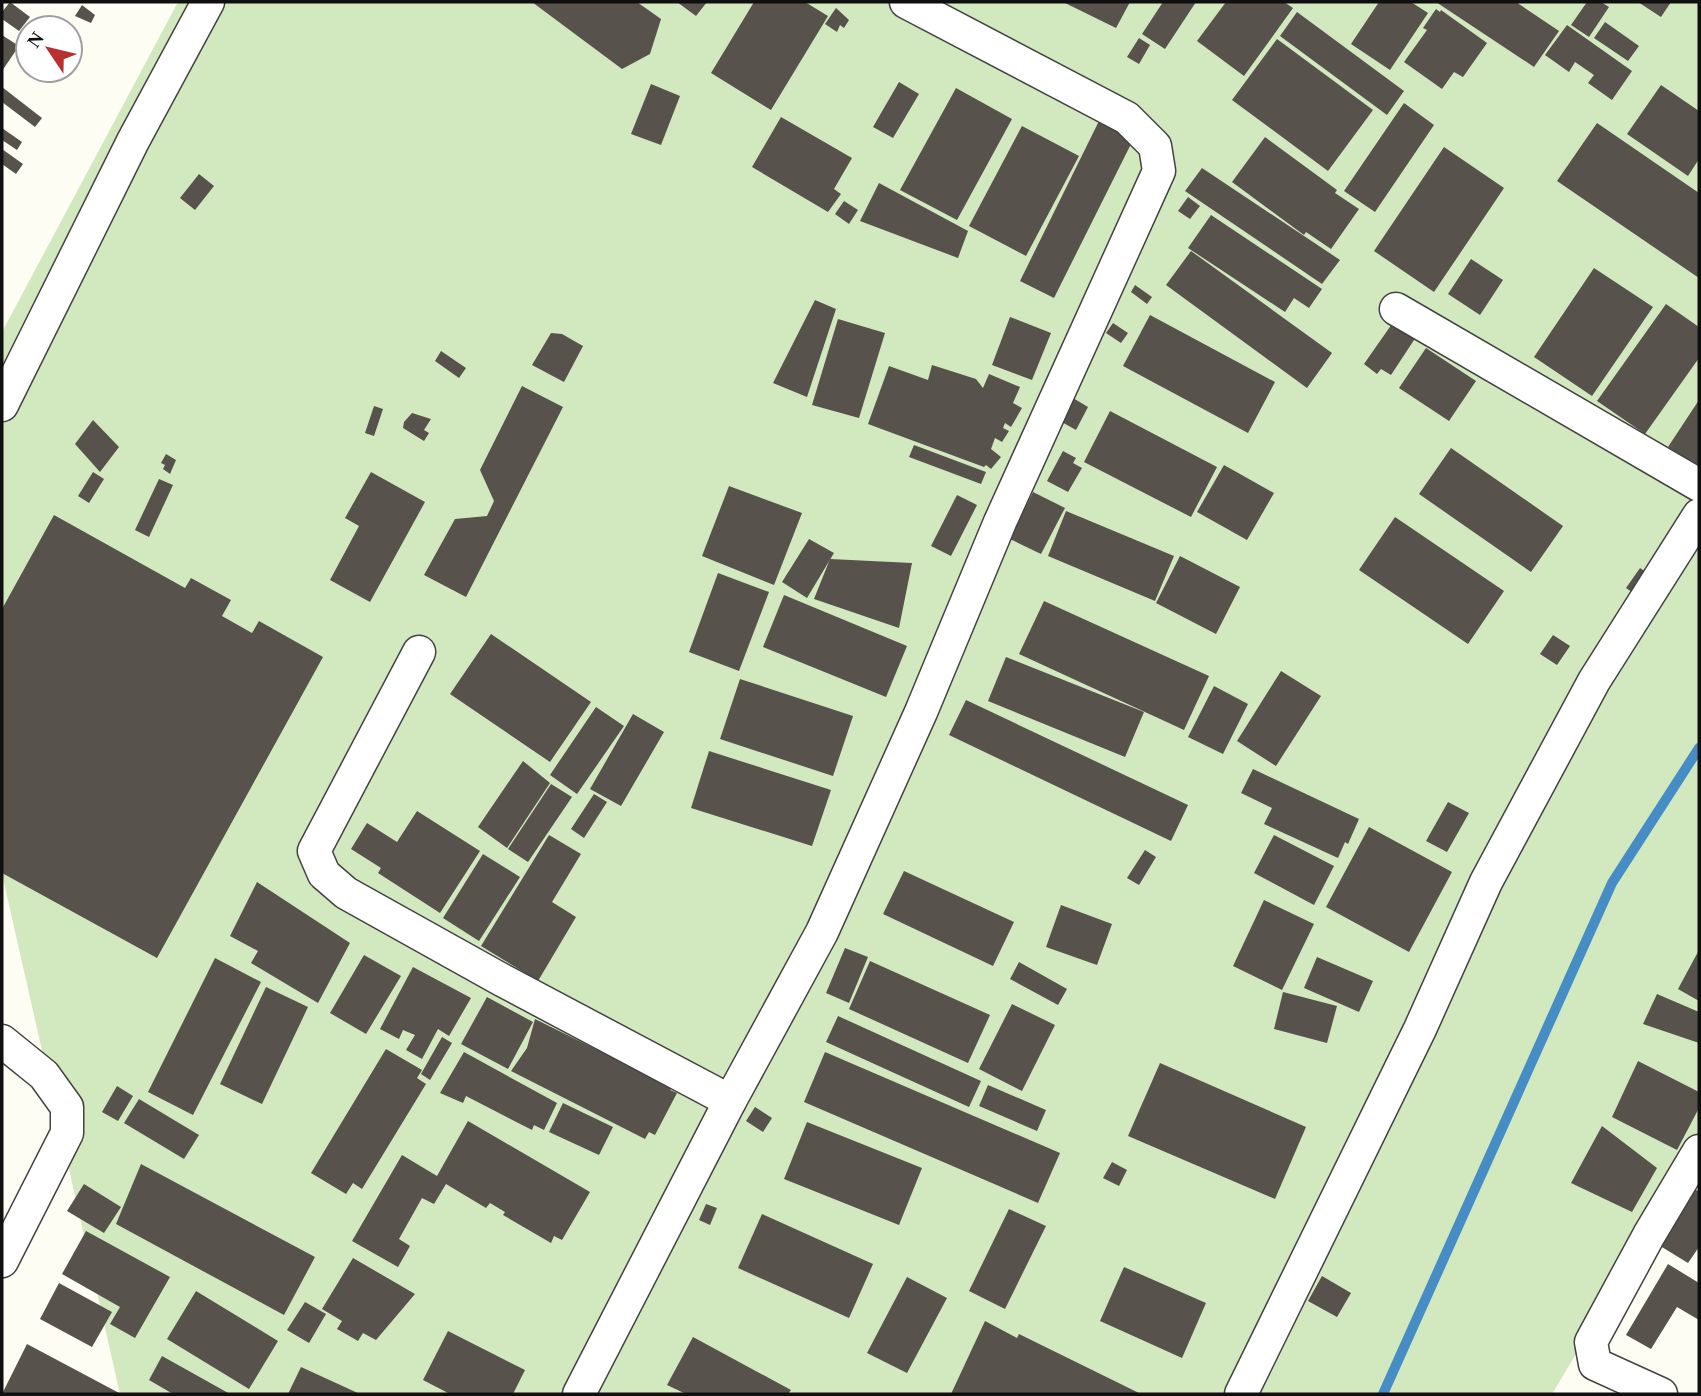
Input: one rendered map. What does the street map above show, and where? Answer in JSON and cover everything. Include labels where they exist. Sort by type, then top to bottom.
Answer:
[{"type":"street","points":[[2,405],[10,376],[208,2]]},
{"type":"street","points":[[579,1394],[730,1101],[822,932],[921,712],[1000,522],[1159,171],[1155,146],[1127,118],[906,2]]},
{"type":"street","points":[[1396,309],[1699,485]]},
{"type":"street","points":[[1241,1394],[1420,1029],[1486,882],[1594,681],[1699,515]]},
{"type":"street","points":[[419,652],[314,851],[324,874],[346,893],[394,920],[730,1101]]},
{"type":"street","points":[[2,1041],[44,1075],[67,1107],[67,1133],[2,1261]]},
{"type":"street","points":[[1661,1394],[1595,1364],[1591,1342],[1649,1235],[1699,1151]]},
{"type":"green space","points":[[178,2],[1699,2],[1699,1149],[1552,1394],[120,1394],[2,874],[2,332]]},
{"type":"building","points":[[10,2],[26,14],[14,14],[14,27],[2,19],[2,12]]},
{"type":"building","points":[[532,2],[637,2],[661,19],[650,54],[622,69]]},
{"type":"building","points":[[677,2],[707,2],[696,16]]},
{"type":"building","points":[[754,2],[805,2],[828,16],[771,110],[711,73]]},
{"type":"building","points":[[1063,2],[1130,2],[1116,28]]},
{"type":"building","points":[[1163,2],[1196,2],[1165,49],[1142,34]]},
{"type":"building","points":[[1226,2],[1284,2],[1293,8],[1244,76],[1197,41]]},
{"type":"building","points":[[1379,2],[1411,2],[1428,13],[1390,70],[1351,44]]},
{"type":"building","points":[[1436,2],[1516,2],[1559,31],[1534,67]]},
{"type":"building","points":[[1587,2],[1601,2],[1609,7],[1589,37],[1571,25]]},
{"type":"building","points":[[1638,2],[1671,2],[1661,17]]},
{"type":"building","points":[[82,5],[95,15],[91,23],[84,20],[84,14],[76,14]]},
{"type":"building","points":[[836,8],[849,20],[844,28],[840,25],[837,32],[825,24]]},
{"type":"building","points":[[1436,9],[1487,43],[1463,77],[1454,72],[1442,89],[1404,62],[1427,30],[1423,28]]},
{"type":"building","points":[[1297,12],[1404,91],[1387,115],[1280,36]]},
{"type":"building","points":[[1605,22],[1639,46],[1628,61],[1594,38]]},
{"type":"building","points":[[1567,25],[1632,71],[1612,100],[1588,83],[1594,75],[1575,62],[1569,72],[1545,55]]},
{"type":"building","points":[[2,35],[14,43],[14,53],[2,71]]},
{"type":"building","points":[[1139,38],[1150,45],[1139,64],[1127,57]]},
{"type":"building","points":[[1277,39],[1373,110],[1328,171],[1232,100]]},
{"type":"building","points":[[899,82],[919,94],[893,138],[873,127]]},
{"type":"building","points":[[651,84],[680,96],[661,145],[631,134]]},
{"type":"building","points":[[1661,85],[1699,111],[1699,159],[1688,176],[1627,134]]},
{"type":"building","points":[[2,87],[42,118],[35,127],[2,102]]},
{"type":"building","points":[[956,88],[1012,119],[957,220],[900,190]]},
{"type":"building","points":[[1404,103],[1434,125],[1375,212],[1344,191]]},
{"type":"building","points":[[781,117],[852,158],[834,189],[841,194],[828,212],[752,167]]},
{"type":"building","points":[[1099,121],[1134,138],[1054,298],[1020,281]]},
{"type":"building","points":[[1597,123],[1699,193],[1699,278],[1557,181]]},
{"type":"building","points":[[1022,126],[1079,156],[1026,256],[969,226]]},
{"type":"building","points":[[2,128],[22,142],[17,150],[2,140]]},
{"type":"building","points":[[1265,137],[1359,209],[1331,249],[1306,232],[1304,235],[1232,182]]},
{"type":"building","points":[[1444,147],[1504,188],[1434,292],[1374,251]]},
{"type":"building","points":[[2,149],[23,164],[16,174],[2,164]]},
{"type":"building","points":[[1202,168],[1340,260],[1322,284],[1185,191]]},
{"type":"building","points":[[199,174],[214,186],[195,210],[180,198]]},
{"type":"building","points":[[879,183],[968,231],[958,258],[860,221]]},
{"type":"building","points":[[1188,197],[1200,206],[1190,219],[1178,211]]},
{"type":"building","points":[[844,201],[858,210],[849,224],[835,214]]},
{"type":"building","points":[[1211,215],[1322,289],[1309,308],[1294,298],[1285,312],[1188,248]]},
{"type":"building","points":[[1191,251],[1332,353],[1307,388],[1166,285]]},
{"type":"building","points":[[1471,259],[1503,280],[1480,315],[1448,294]]},
{"type":"building","points":[[1594,268],[1653,307],[1592,396],[1534,357]]},
{"type":"building","points":[[1135,285],[1152,297],[1147,304],[1131,292]]},
{"type":"building","points":[[815,300],[836,309],[807,397],[773,383]]},
{"type":"building","points":[[1666,304],[1699,327],[1699,358],[1645,434],[1597,401]]},
{"type":"building","points":[[1150,315],[1275,382],[1248,433],[1123,366]]},
{"type":"building","points":[[1010,317],[1051,333],[1032,380],[992,365]]},
{"type":"building","points":[[838,319],[885,333],[859,418],[812,405]]},
{"type":"building","points":[[1394,321],[1416,337],[1391,375],[1381,369],[1377,374],[1364,364]]},
{"type":"building","points":[[1113,323],[1128,333],[1121,343],[1106,333]]},
{"type":"building","points":[[551,333],[562,334],[583,346],[564,382],[532,365]]},
{"type":"building","points":[[1426,348],[1476,381],[1449,421],[1399,388]]},
{"type":"building","points":[[441,351],[466,368],[459,378],[435,361]]},
{"type":"building","points":[[932,365],[976,379],[983,388],[989,374],[1020,387],[1013,403],[1022,408],[1011,427],[1005,423],[1003,428],[1009,431],[1002,442],[995,438],[991,449],[1001,457],[991,469],[868,424],[889,366],[928,380]]},
{"type":"building","points":[[522,386],[563,407],[466,597],[424,575],[455,519],[487,516],[494,501],[480,470]]},
{"type":"building","points":[[1073,398],[1088,407],[1076,430],[1060,421]]},
{"type":"building","points":[[1699,400],[1699,468],[1668,447]]},
{"type":"building","points":[[374,406],[383,409],[374,436],[365,433]]},
{"type":"building","points":[[1110,411],[1217,467],[1191,517],[1084,462]]},
{"type":"building","points":[[412,413],[431,419],[424,430],[429,433],[424,441],[403,428],[404,422]]},
{"type":"building","points":[[93,420],[119,447],[100,472],[75,444]]},
{"type":"building","points":[[914,445],[986,472],[981,484],[909,457]]},
{"type":"building","points":[[1451,448],[1563,526],[1531,572],[1419,494]]},
{"type":"building","points":[[1063,451],[1076,458],[1073,463],[1082,468],[1068,492],[1047,481]]},
{"type":"building","points":[[166,454],[176,460],[170,474],[163,469],[165,465],[161,463]]},
{"type":"building","points":[[1224,465],[1274,493],[1247,540],[1197,512]]},
{"type":"building","points":[[93,472],[104,479],[89,503],[78,496]]},
{"type":"building","points":[[371,472],[425,502],[370,602],[330,580],[359,526],[345,518]]},
{"type":"building","points":[[159,479],[173,485],[149,537],[135,530]]},
{"type":"building","points":[[729,486],[802,513],[774,585],[702,556]]},
{"type":"building","points":[[1033,492],[1065,508],[1041,554],[1010,539]]},
{"type":"building","points":[[957,495],[977,505],[951,556],[931,546]]},
{"type":"building","points":[[1066,511],[1174,556],[1155,601],[1048,556]]},
{"type":"building","points":[[54,515],[185,588],[191,578],[231,600],[222,616],[252,633],[259,621],[323,657],[157,958],[2,873],[2,609]]},
{"type":"building","points":[[1395,517],[1504,591],[1468,644],[1359,570]]},
{"type":"building","points":[[809,539],[834,553],[807,598],[782,582]]},
{"type":"building","points":[[1180,556],[1240,587],[1216,634],[1156,603]]},
{"type":"building","points":[[830,559],[912,563],[899,628],[814,599]]},
{"type":"building","points":[[1640,568],[1652,576],[1638,596],[1626,588]]},
{"type":"building","points":[[718,573],[769,592],[739,671],[689,652]]},
{"type":"building","points":[[784,595],[907,646],[886,697],[763,647]]},
{"type":"building","points":[[1044,601],[1209,676],[1184,730],[1019,654]]},
{"type":"building","points":[[491,634],[591,702],[550,762],[450,694]]},
{"type":"building","points":[[1553,635],[1570,646],[1557,665],[1540,654]]},
{"type":"building","points":[[1006,657],[1144,712],[1125,757],[988,701]]},
{"type":"building","points":[[1281,671],[1321,696],[1276,766],[1237,741]]},
{"type":"building","points":[[740,679],[853,716],[833,776],[720,739]]},
{"type":"building","points":[[1214,686],[1248,704],[1223,754],[1188,737]]},
{"type":"building","points":[[966,700],[1188,805],[1171,841],[949,735]]},
{"type":"building","points":[[596,707],[624,726],[577,794],[550,775]]},
{"type":"building","points":[[633,714],[664,732],[621,806],[590,789]]},
{"type":"building","points":[[709,751],[831,790],[812,846],[691,808]]},
{"type":"building","points":[[523,761],[550,783],[507,848],[478,827]]},
{"type":"building","points":[[1253,769],[1359,819],[1348,844],[1345,842],[1338,858],[1264,824],[1272,808],[1241,793]]},
{"type":"building","points":[[551,784],[572,797],[528,862],[508,849]]},
{"type":"building","points":[[594,794],[607,802],[584,838],[571,829]]},
{"type":"building","points":[[1448,802],[1469,813],[1447,852],[1426,841]]},
{"type":"building","points":[[417,811],[480,851],[440,913],[378,873],[381,868],[351,849],[367,823],[397,842]]},
{"type":"building","points":[[1369,827],[1452,872],[1409,952],[1326,907]]},
{"type":"building","points":[[549,835],[581,854],[552,902],[576,917],[538,981],[481,946]]},
{"type":"building","points":[[1274,835],[1334,866],[1314,905],[1254,873]]},
{"type":"building","points":[[1145,850],[1156,857],[1139,885],[1127,878]]},
{"type":"building","points":[[483,854],[520,877],[479,941],[443,918]]},
{"type":"building","points":[[904,871],[1014,922],[993,966],[883,914]]},
{"type":"building","points":[[257,882],[350,943],[318,1003],[251,963],[258,951],[230,936]]},
{"type":"building","points":[[1264,900],[1314,924],[1282,990],[1233,966]]},
{"type":"building","points":[[1061,905],[1112,924],[1097,965],[1046,947]]},
{"type":"building","points":[[845,948],[868,957],[849,1003],[826,993]]},
{"type":"building","points":[[1699,950],[1699,1001],[1678,989]]},
{"type":"building","points":[[364,955],[401,976],[366,1034],[330,1013]]},
{"type":"building","points":[[1317,957],[1373,981],[1359,1012],[1304,988]]},
{"type":"building","points":[[215,958],[261,982],[193,1115],[148,1092]]},
{"type":"building","points":[[870,961],[990,1015],[968,1063],[849,1009]]},
{"type":"building","points":[[1019,962],[1067,989],[1058,1005],[1010,979]]},
{"type":"building","points":[[413,967],[471,998],[449,1036],[438,1029],[422,1059],[406,1050],[415,1035],[403,1030],[399,1039],[380,1029]]},
{"type":"building","points":[[266,987],[308,1007],[262,1104],[220,1084]]},
{"type":"building","points":[[1283,992],[1337,1006],[1327,1043],[1274,1029]]},
{"type":"building","points":[[1657,994],[1699,1012],[1699,1043],[1643,1024]]},
{"type":"building","points":[[487,997],[533,1022],[508,1069],[461,1044]]},
{"type":"building","points":[[1012,1004],[1055,1025],[1022,1091],[979,1069]]},
{"type":"building","points":[[838,1016],[981,1081],[969,1107],[826,1042]]},
{"type":"building","points":[[535,1019],[672,1087],[670,1090],[677,1093],[655,1135],[649,1132],[645,1139],[511,1071],[527,1048]]},
{"type":"building","points":[[442,1037],[452,1043],[430,1080],[421,1074]]},
{"type":"building","points":[[386,1049],[422,1070],[417,1078],[426,1084],[362,1189],[353,1183],[346,1194],[311,1173]]},
{"type":"building","points":[[464,1052],[557,1103],[544,1130],[534,1125],[532,1130],[466,1096],[463,1103],[440,1093]]},
{"type":"building","points":[[825,1052],[1060,1153],[1038,1203],[804,1102]]},
{"type":"building","points":[[1638,1061],[1699,1092],[1699,1108],[1677,1150],[1612,1117]]},
{"type":"building","points":[[1160,1063],[1306,1127],[1275,1199],[1128,1136]]},
{"type":"building","points":[[988,1085],[1046,1110],[1037,1131],[979,1106]]},
{"type":"building","points":[[117,1086],[133,1096],[118,1121],[102,1112]]},
{"type":"building","points":[[139,1099],[199,1135],[184,1159],[124,1123]]},
{"type":"building","points":[[563,1103],[613,1127],[599,1155],[549,1132]]},
{"type":"building","points":[[755,1107],[772,1118],[763,1132],[746,1121]]},
{"type":"building","points":[[468,1121],[590,1192],[562,1240],[554,1236],[551,1243],[503,1215],[505,1212],[490,1203],[486,1208],[446,1184],[434,1204],[422,1198],[399,1239],[410,1246],[398,1267],[352,1241],[402,1155],[437,1176]]},
{"type":"building","points":[[807,1122],[922,1168],[899,1225],[784,1179]]},
{"type":"building","points":[[1602,1126],[1657,1168],[1632,1212],[1571,1183]]},
{"type":"building","points":[[1112,1162],[1127,1170],[1119,1186],[1103,1178]]},
{"type":"building","points":[[141,1164],[315,1257],[284,1315],[116,1224]]},
{"type":"building","points":[[84,1184],[121,1207],[104,1233],[67,1211]]},
{"type":"building","points":[[1691,1186],[1699,1192],[1699,1247],[1688,1263],[1657,1244]]},
{"type":"building","points":[[706,1204],[717,1208],[710,1225],[699,1220]]},
{"type":"building","points":[[1009,1209],[1046,1226],[1005,1309],[969,1291]]},
{"type":"building","points":[[762,1214],[873,1264],[849,1318],[738,1268]]},
{"type":"building","points":[[86,1231],[170,1277],[135,1338],[110,1324],[120,1307],[62,1274]]},
{"type":"building","points":[[353,1258],[415,1294],[376,1340],[363,1333],[358,1341],[337,1329],[342,1321],[322,1309]]},
{"type":"building","points":[[1668,1264],[1699,1283],[1699,1320],[1677,1307],[1651,1349],[1626,1335]]},
{"type":"building","points":[[1124,1267],[1206,1303],[1182,1358],[1100,1321]]},
{"type":"building","points":[[1322,1276],[1351,1293],[1337,1317],[1308,1301]]},
{"type":"building","points":[[907,1277],[947,1298],[907,1373],[867,1353]]},
{"type":"building","points":[[59,1283],[112,1312],[92,1347],[40,1319]]},
{"type":"building","points":[[196,1291],[278,1341],[249,1389],[167,1339]]},
{"type":"building","points":[[305,1302],[326,1314],[309,1343],[287,1330]]},
{"type":"building","points":[[985,1321],[1017,1338],[1019,1334],[1141,1394],[951,1394]]},
{"type":"building","points":[[448,1331],[525,1370],[513,1394],[450,1394],[423,1380]]},
{"type":"building","points":[[693,1337],[791,1390],[788,1394],[686,1394],[667,1385]]},
{"type":"building","points":[[27,1344],[121,1394],[2,1394]]},
{"type":"building","points":[[162,1356],[230,1394],[173,1394],[149,1380]]},
{"type":"building","points":[[301,1367],[360,1394],[288,1394]]},
{"type":"waterway","points":[[1383,1394],[1612,883],[1699,748]]}]
